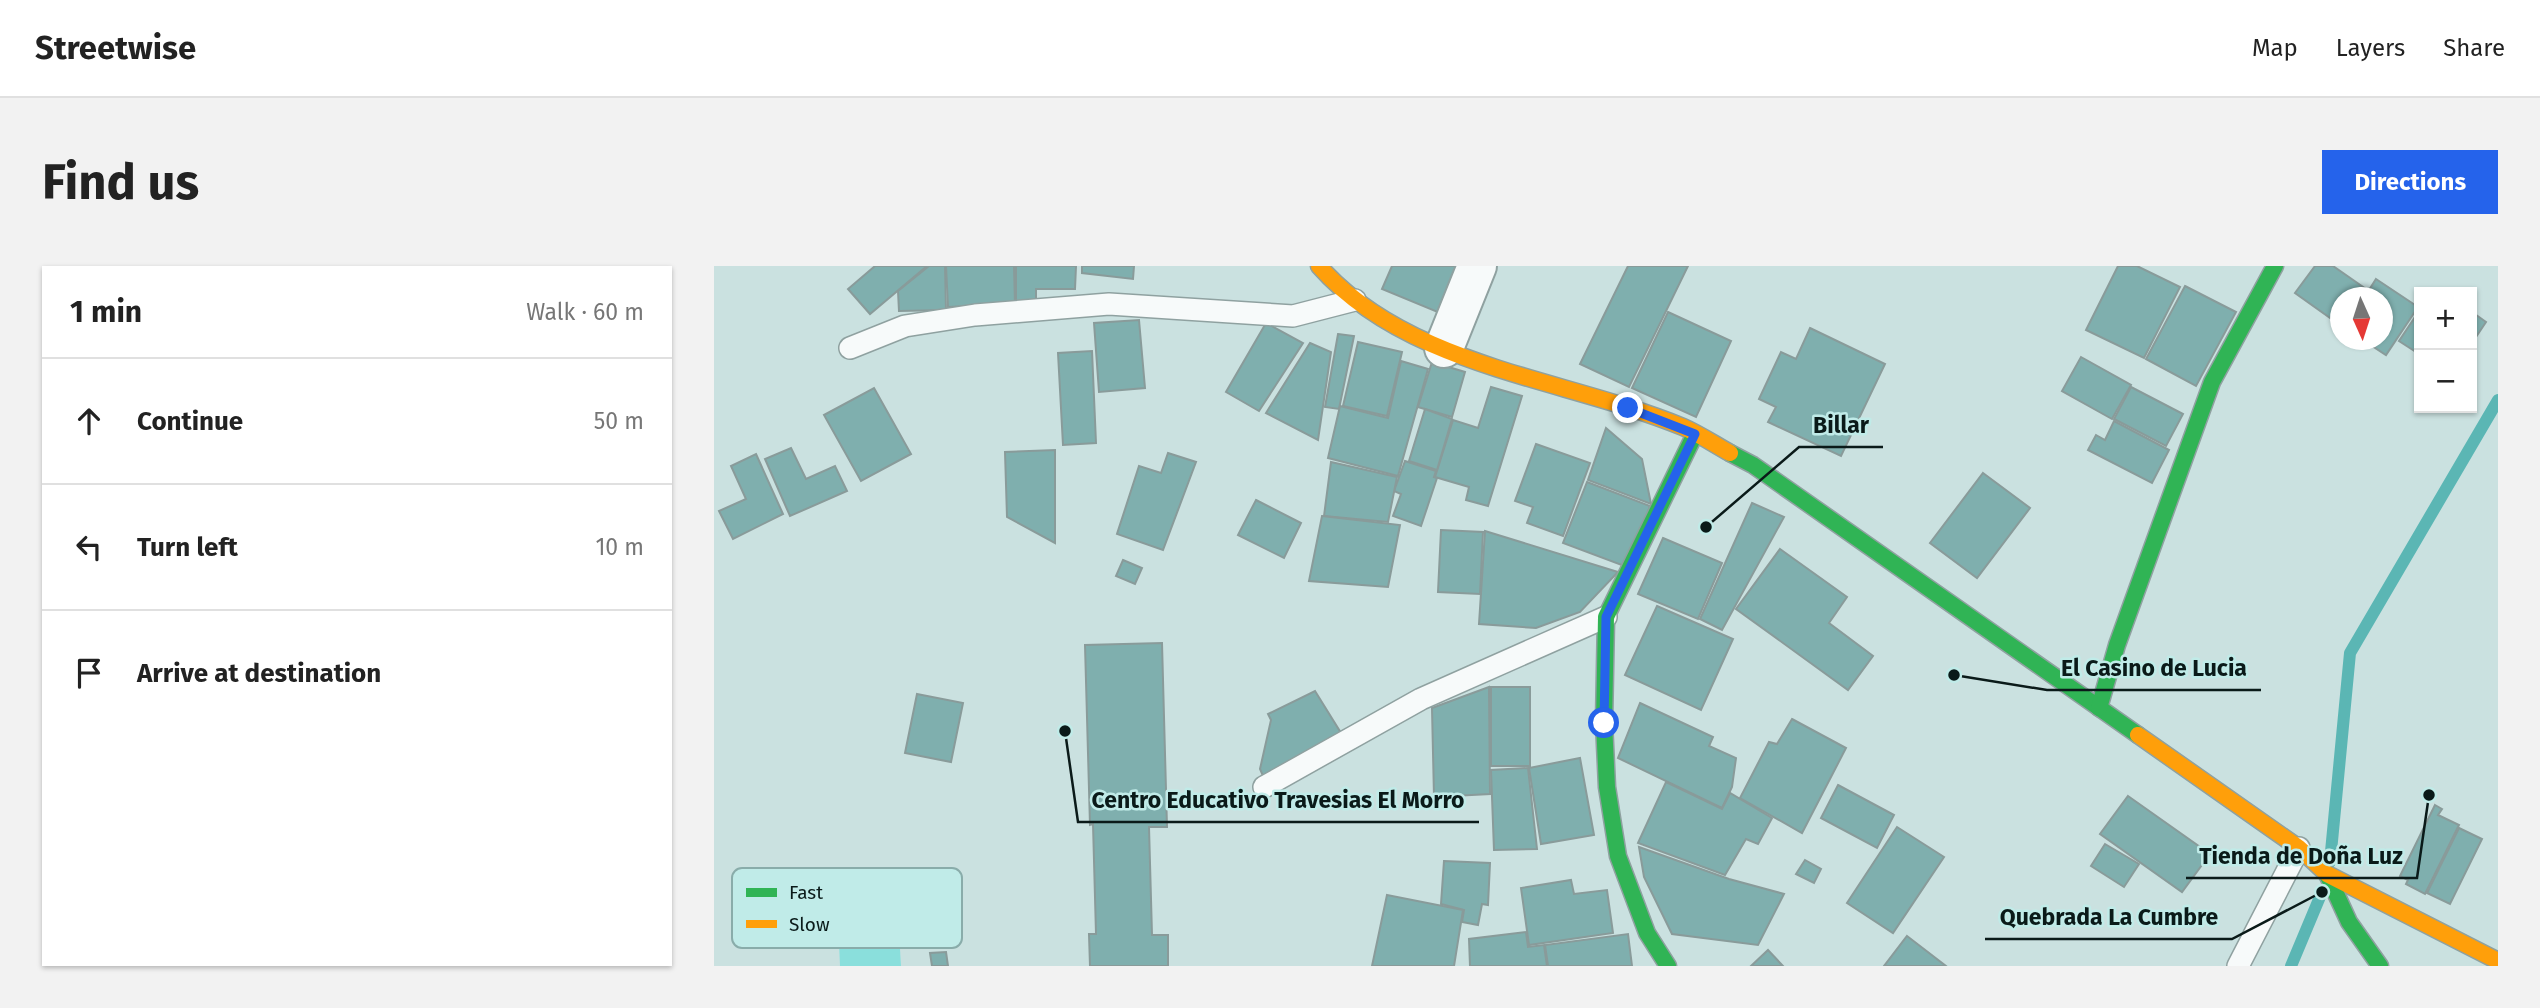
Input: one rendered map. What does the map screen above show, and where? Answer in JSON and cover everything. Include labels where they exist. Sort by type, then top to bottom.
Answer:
[{"type":"street","points":[[1319,266],[1355,300],[1377,316],[1418,338],[1520,376],[1628,408],[1695,434],[1753,465],[2298,848],[2327,874],[2498,961]]},
{"type":"street","points":[[1444,348],[1477,266]]},
{"type":"street","points":[[2099,708],[2118,645],[2212,382],[2275,266]]},
{"type":"street","points":[[1668,966],[1647,933],[1618,856],[1607,787],[1604,723],[1606,617],[1695,434]]},
{"type":"street","points":[[2327,874],[2349,922],[2380,966]]},
{"type":"lane","points":[[850,348],[905,326],[975,315],[1109,304],[1293,316],[1355,300]]},
{"type":"lane","points":[[1264,787],[1421,699],[1606,617]]},
{"type":"lane","points":[[2238,966],[2298,848]]},
{"type":"shaded area","points":[[839,948],[900,948],[901,966],[840,966]]},
{"type":"building","points":[[875,266],[927,266],[870,314],[848,289]]},
{"type":"building","points":[[929,266],[945,266],[946,310],[899,311],[898,291]]},
{"type":"building","points":[[946,266],[1014,266],[1015,304],[948,307]]},
{"type":"building","points":[[1016,266],[1076,266],[1075,289],[1036,289],[1036,303],[1016,303]]},
{"type":"building","points":[[1082,266],[1134,266],[1133,279],[1082,273]]},
{"type":"building","points":[[1392,266],[1457,266],[1440,313],[1382,289]]},
{"type":"building","points":[[1628,266],[1688,266],[1629,387],[1580,364]]},
{"type":"building","points":[[2118,266],[2137,266],[2180,287],[2144,358],[2086,330]]},
{"type":"building","points":[[2315,266],[2333,266],[2363,287],[2330,287],[2330,318],[2295,293]]},
{"type":"building","points":[[2376,279],[2388,287],[2371,287]]},
{"type":"building","points":[[2185,286],[2236,312],[2196,386],[2146,359]]},
{"type":"building","points":[[2393,290],[2414,304],[2414,313],[2393,344]]},
{"type":"building","points":[[1668,312],[1731,341],[1696,417],[1632,388]]},
{"type":"building","points":[[2477,316],[2486,322],[2477,336]]},
{"type":"building","points":[[2414,318],[2414,351],[2399,341]]},
{"type":"building","points":[[1139,320],[1145,388],[1099,392],[1094,323]]},
{"type":"building","points":[[1266,323],[1303,343],[1259,411],[1226,392]]},
{"type":"building","points":[[1810,328],[1885,364],[1841,456],[1768,422],[1776,407],[1759,399],[1781,352],[1796,359]]},
{"type":"building","points":[[1338,334],[1354,336],[1339,409],[1325,407]]},
{"type":"building","points":[[1358,342],[1402,352],[1387,416],[1343,406]]},
{"type":"building","points":[[1310,343],[1331,352],[1318,440],[1266,413]]},
{"type":"building","points":[[1092,351],[1096,443],[1063,445],[1058,353]]},
{"type":"building","points":[[2081,357],[2131,385],[2112,419],[2062,391]]},
{"type":"building","points":[[1401,361],[1428,369],[1398,476],[1328,458],[1340,406],[1388,418]]},
{"type":"building","points":[[1432,362],[1465,372],[1452,417],[1418,407]]},
{"type":"building","points":[[1491,387],[1522,396],[1488,506],[1466,500],[1469,487],[1435,477],[1453,420],[1478,428]]},
{"type":"building","points":[[2131,387],[2183,414],[2166,446],[2114,419]]},
{"type":"building","points":[[874,388],[911,454],[861,481],[824,415]]},
{"type":"building","points":[[1425,409],[1452,419],[1437,470],[1409,461]]},
{"type":"building","points":[[2114,421],[2169,450],[2152,483],[2088,450],[2096,435],[2105,440]]},
{"type":"building","points":[[1606,428],[1642,459],[1651,504],[1588,480]]},
{"type":"building","points":[[1536,444],[1590,463],[1563,536],[1527,523],[1533,507],[1515,501]]},
{"type":"building","points":[[791,448],[806,479],[835,466],[847,491],[790,516],[765,459]]},
{"type":"building","points":[[1055,450],[1055,543],[1007,517],[1005,452]]},
{"type":"building","points":[[1168,453],[1196,462],[1163,550],[1117,534],[1139,466],[1161,473]]},
{"type":"building","points":[[756,454],[783,514],[733,539],[719,511],[746,499],[731,466]]},
{"type":"building","points":[[1405,461],[1436,471],[1434,477],[1437,478],[1421,526],[1393,516],[1401,494],[1394,491]]},
{"type":"building","points":[[1331,462],[1397,477],[1388,522],[1324,516]]},
{"type":"building","points":[[1983,473],[2030,508],[1977,578],[1930,543]]},
{"type":"building","points":[[1587,482],[1650,506],[1627,567],[1563,543]]},
{"type":"building","points":[[1256,500],[1301,523],[1284,558],[1238,535]]},
{"type":"building","points":[[1752,503],[1784,517],[1722,630],[1700,619]]},
{"type":"building","points":[[1322,516],[1400,525],[1388,587],[1309,581]]},
{"type":"building","points":[[1441,530],[1483,532],[1480,594],[1438,592]]},
{"type":"building","points":[[1485,531],[1618,572],[1580,612],[1536,628],[1479,624]]},
{"type":"building","points":[[1663,538],[1722,563],[1698,619],[1638,594]]},
{"type":"building","points":[[1780,549],[1847,597],[1829,623],[1873,656],[1848,690],[1736,609]]},
{"type":"building","points":[[1123,560],[1142,568],[1135,584],[1116,576]]},
{"type":"building","points":[[1657,606],[1733,639],[1701,710],[1625,675]]},
{"type":"building","points":[[1162,643],[1167,827],[1149,827],[1152,935],[1168,935],[1168,966],[1090,966],[1089,934],[1096,934],[1085,645]]},
{"type":"building","points":[[1489,687],[1490,794],[1434,797],[1432,708]]},
{"type":"building","points":[[1491,687],[1530,687],[1530,766],[1491,766]]},
{"type":"building","points":[[1315,691],[1341,733],[1263,776],[1260,769],[1271,720],[1268,714]]},
{"type":"building","points":[[917,694],[963,703],[951,762],[905,753]]},
{"type":"building","points":[[1640,703],[1713,737],[1709,746],[1736,758],[1732,787],[1722,808],[1618,758]]},
{"type":"building","points":[[1792,719],[1846,748],[1802,833],[1740,798],[1769,742],[1777,744]]},
{"type":"building","points":[[1580,758],[1594,835],[1541,844],[1529,768]]},
{"type":"building","points":[[1528,768],[1537,849],[1494,850],[1491,770]]},
{"type":"building","points":[[1666,782],[1722,809],[1730,793],[1772,818],[1758,844],[1746,839],[1725,875],[1638,843]]},
{"type":"building","points":[[1838,785],[1894,815],[1877,848],[1821,818]]},
{"type":"building","points":[[2128,796],[2210,854],[2182,892],[2100,834]]},
{"type":"building","points":[[2435,805],[2442,809],[2438,815],[2459,825],[2425,894],[2406,884],[2408,880],[2400,876]]},
{"type":"building","points":[[1897,827],[1944,857],[1893,933],[1847,903]]},
{"type":"building","points":[[2459,828],[2482,839],[2450,904],[2427,893]]},
{"type":"building","points":[[2105,844],[2139,864],[2124,887],[2091,866]]},
{"type":"building","points":[[1639,847],[1729,879],[1784,894],[1758,945],[1672,934],[1644,877]]},
{"type":"building","points":[[1805,860],[1821,869],[1814,883],[1796,874]]},
{"type":"building","points":[[1444,861],[1490,863],[1488,905],[1482,904],[1478,925],[1462,922],[1464,910],[1441,904]]},
{"type":"building","points":[[1571,880],[1574,894],[1607,890],[1613,933],[1529,945],[1521,888]]},
{"type":"building","points":[[1387,895],[1463,910],[1454,966],[1372,966]]},
{"type":"building","points":[[1526,932],[1528,947],[1544,945],[1547,966],[1470,966],[1469,939]]},
{"type":"building","points":[[1628,934],[1632,966],[1548,966],[1545,945]]},
{"type":"building","points":[[1907,936],[1946,966],[1884,966]]},
{"type":"building","points":[[1768,950],[1783,966],[1751,966]]},
{"type":"building","points":[[946,952],[948,966],[932,966],[930,953]]},
{"type":"waterway","points":[[2330,862],[2350,653],[2498,400]]},
{"type":"waterway","points":[[2291,966],[2322,892]]},
{"type":"traffic: fast","points":[[2099,708],[2117,645],[2212,382],[2275,266]]},
{"type":"traffic: fast","points":[[1668,966],[1647,933],[1618,856],[1607,787],[1604,723],[1606,617],[1695,434]]},
{"type":"traffic: fast","points":[[1730,453],[1753,465],[2138,735]]},
{"type":"traffic: fast","points":[[2327,874],[2349,922],[2380,966]]},
{"type":"traffic: slow","points":[[1319,266],[1355,300],[1397,327],[1442,348],[1490,366],[1637,410],[1683,427],[1730,453]]},
{"type":"traffic: slow","points":[[2138,735],[2299,848],[2327,874],[2498,961]]},
{"type":"place","name":"Billar","points":[[1706,527]]},
{"type":"place","name":"El Casino de Lucia","points":[[1954,675]]},
{"type":"place","name":"Centro Educativo Travesias El Morro","points":[[1065,731]]},
{"type":"place","name":"Tienda de Doña Luz","points":[[2429,795]]},
{"type":"place","name":"Quebrada La Cumbre","points":[[2322,892]]},
{"type":"route","points":[[1604,723],[1606,617],[1695,434],[1628,408]]}]
